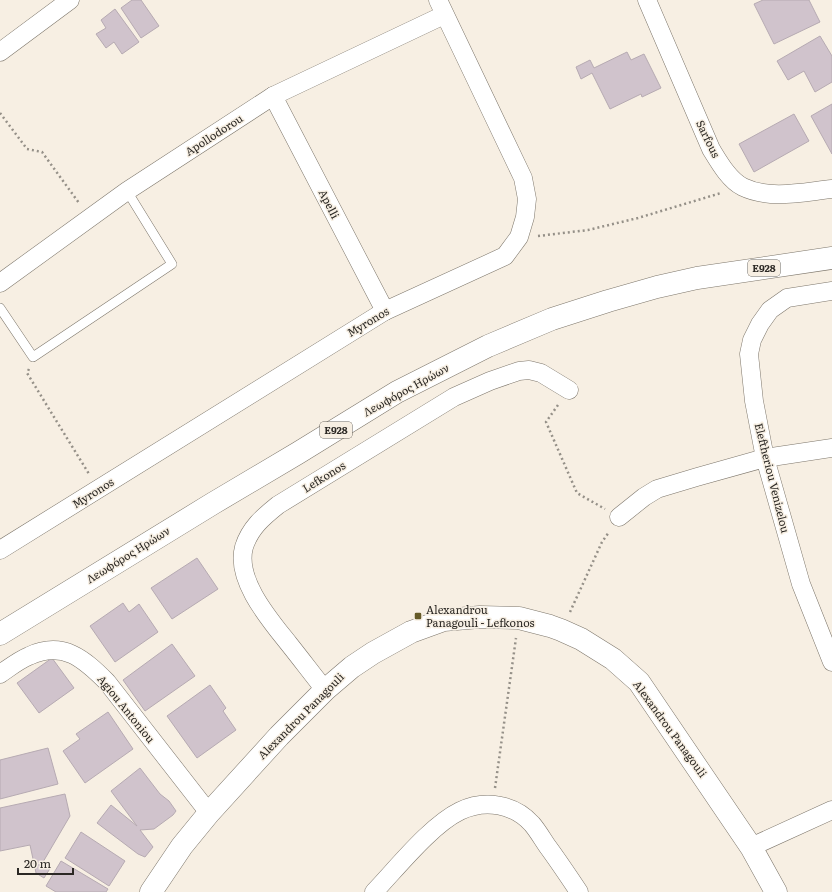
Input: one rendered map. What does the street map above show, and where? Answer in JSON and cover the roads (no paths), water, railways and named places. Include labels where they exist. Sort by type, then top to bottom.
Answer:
[{"type":"main road","name":"Λεωφόρος Ηρώων","points":[[0,634],[397,392],[488,346],[552,319],[656,287],[697,278],[832,258]]},
{"type":"main road","name":"Alexandrou Panagouli","points":[[152,892],[182,846],[208,812],[324,690],[352,667],[410,632],[444,620],[480,617],[519,618],[561,630],[581,639],[613,659],[639,682],[752,847],[776,892]]},
{"type":"street","points":[[0,52],[70,0]]},
{"type":"street","name":"Sarfous","points":[[647,0],[711,149],[725,171],[742,187],[768,194],[794,194],[832,189]]},
{"type":"street","name":"Apollodorou","points":[[0,283],[127,191],[273,96],[441,7]]},
{"type":"street","name":"Myronos","points":[[0,550],[385,311],[505,256],[520,238],[527,199],[523,178],[441,7]]},
{"type":"street","name":"Apelli","points":[[273,96],[385,311]]},
{"type":"street","name":"Eleftheriou Venizelou","points":[[832,290],[787,298],[770,310],[760,324],[752,340],[749,354],[753,393],[765,458],[801,584],[828,637],[832,662]]},
{"type":"street","name":"Lefkonos","points":[[324,690],[261,608],[249,585],[243,566],[244,548],[251,531],[261,519],[278,505],[454,397],[490,381],[519,371],[529,370],[541,373],[569,390]]},
{"type":"street","points":[[619,517],[644,497],[657,489],[697,476],[765,458],[832,448]]},
{"type":"street","name":"Agiou Antoniou","points":[[0,674],[28,656],[43,651],[61,650],[78,656],[107,682],[208,812]]},
{"type":"street","points":[[374,892],[424,839],[443,822],[460,811],[476,805],[492,804],[505,806],[518,812],[533,825],[580,892]]},
{"type":"street","points":[[752,847],[832,810]]},
{"type":"lane","points":[[0,308],[33,357],[172,264],[127,191]]},
{"type":"place","name":"Alexandrou Panagouli - Lefkonos","points":[[418,616]]}]
